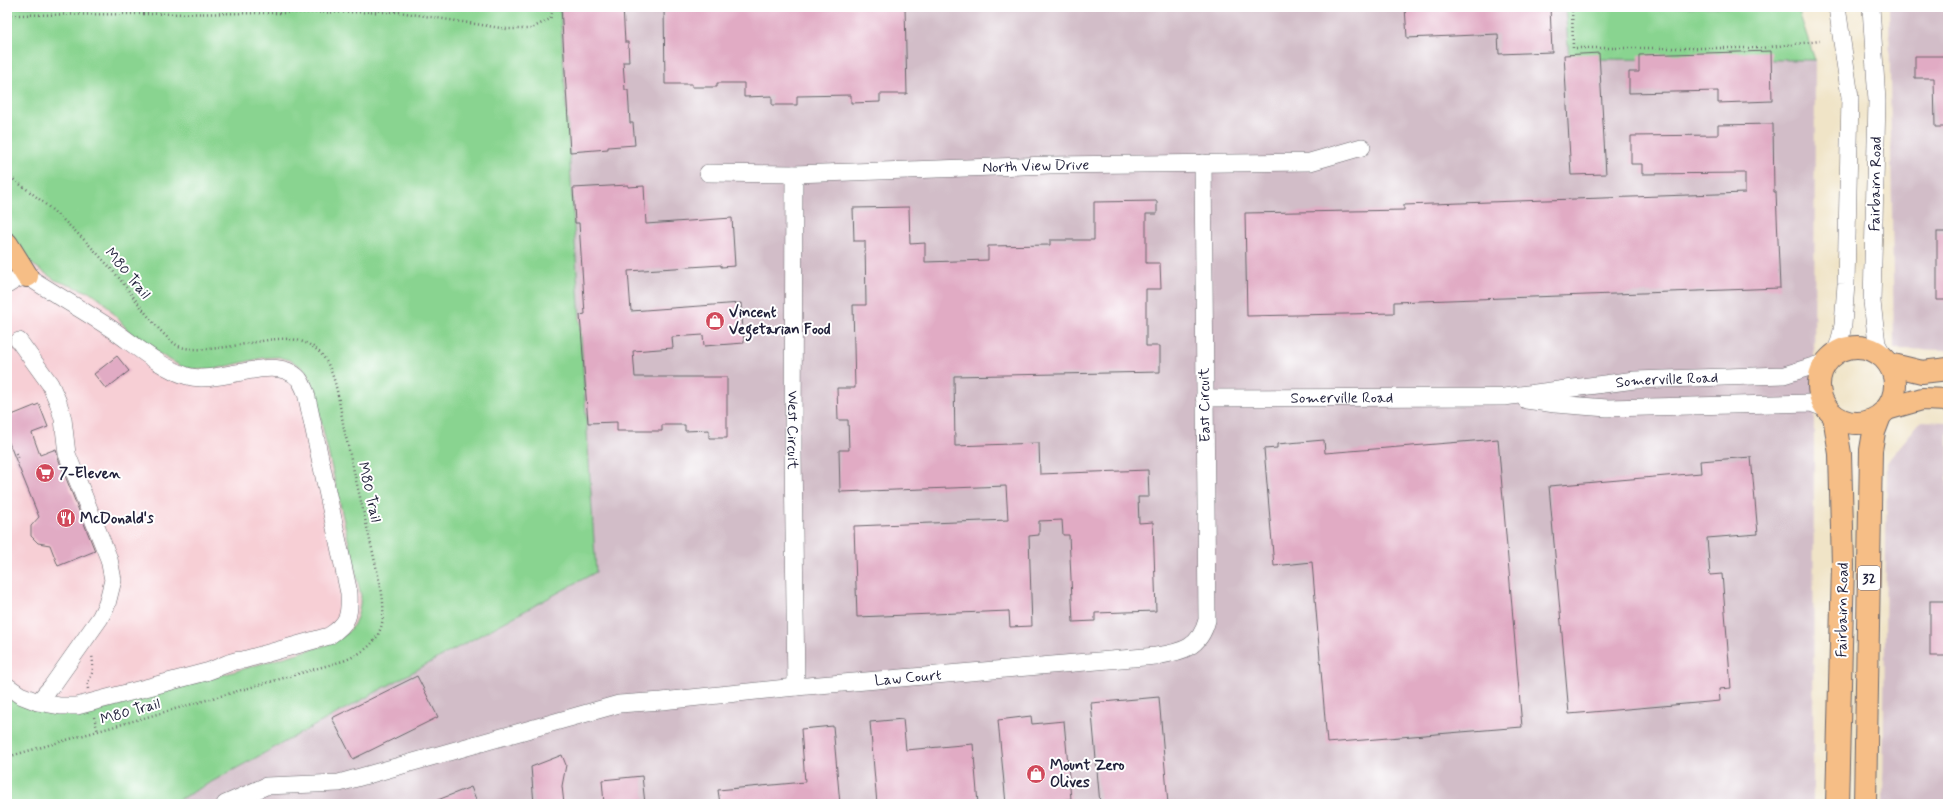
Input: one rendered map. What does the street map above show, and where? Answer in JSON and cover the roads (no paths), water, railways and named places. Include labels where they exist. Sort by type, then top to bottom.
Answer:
[{"type":"main road","points":[[7,244],[27,276]]},
{"type":"main road","points":[[1831,358],[1842,351],[1860,347],[1877,353],[1887,361],[1922,372],[1948,369]]},
{"type":"main road","name":"32","points":[[1831,358],[1824,367],[1819,383],[1821,398],[1831,412]]},
{"type":"main road","name":"32","points":[[1884,413],[1892,401],[1896,388],[1895,376],[1887,361]]},
{"type":"main road","points":[[1831,412],[1845,422],[1857,424],[1869,422],[1884,413],[1922,399],[1948,400]]},
{"type":"main road","name":"Fairbairn Road","points":[[1831,412],[1840,454],[1843,565],[1837,804]]},
{"type":"main road","name":"Fairbairn Road","points":[[1865,804],[1871,450],[1874,432],[1884,413]]},
{"type":"street","name":"Fairbairn Road","points":[[1831,358],[1840,340],[1843,325],[1846,284],[1850,105],[1847,69],[1837,7]]},
{"type":"street","name":"Fairbairn Road","points":[[1871,7],[1877,101],[1872,302],[1877,344],[1887,361]]},
{"type":"street","name":"North View Drive","points":[[708,173],[794,174],[1050,165],[1310,162],[1362,147]]},
{"type":"street","name":"East Circuit","points":[[1196,643],[1203,634],[1207,620],[1203,163]]},
{"type":"street","name":"West Circuit","points":[[794,174],[793,452],[796,687]]},
{"type":"street","points":[[7,285],[15,280],[27,276],[108,327],[167,367],[188,376],[220,377],[269,367],[283,370],[298,379],[306,393],[349,593],[350,613],[341,629],[329,636],[243,660],[236,659],[224,666],[206,672],[91,703],[60,706],[38,702],[20,695],[7,686]]},
{"type":"street","points":[[19,341],[50,384],[58,402],[64,420],[68,454],[109,558],[113,580],[107,604],[100,618],[52,686],[38,702]]},
{"type":"street","name":"Somerville Road","points":[[1204,398],[1504,397],[1634,380],[1784,375],[1831,358]]},
{"type":"street","name":"Somerville Road","points":[[1504,397],[1556,404],[1606,408],[1807,403],[1816,404],[1831,412]]},
{"type":"street","name":"Law Court","points":[[224,804],[266,786],[339,782],[619,704],[1156,656],[1183,651],[1196,643]]},
{"type":"place","name":"Vincent Vegetarian Food","points":[[715,321]]},
{"type":"place","name":"7-Eleven","points":[[45,473]]},
{"type":"place","name":"McDonald's","points":[[66,518]]},
{"type":"place","name":"Mount Zero Olives","points":[[1036,774]]}]
